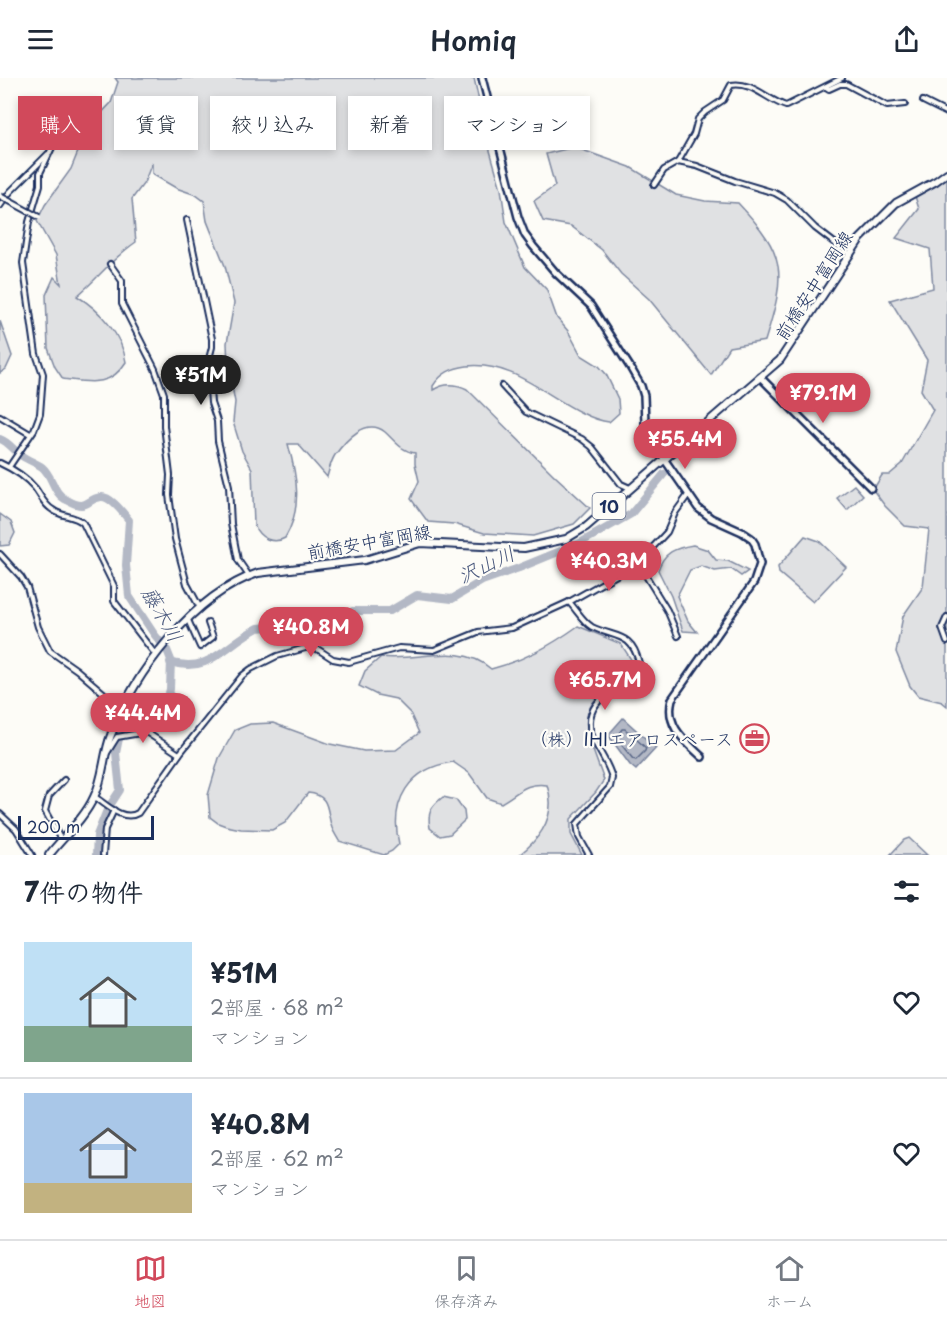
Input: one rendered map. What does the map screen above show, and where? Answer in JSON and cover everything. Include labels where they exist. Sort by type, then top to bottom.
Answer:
[{"type":"main road","name":"前橋安中富岡線","points":[[156,653],[200,608],[227,587],[258,573],[365,560],[420,543],[524,548],[558,541],[586,527],[786,354],[849,254],[885,211],[946,176]]},
{"type":"main road","name":"10","points":[[49,855],[95,797],[110,738],[123,710],[156,653]]},
{"type":"street","points":[[482,78],[518,217],[525,235],[556,273],[591,306],[630,367],[641,386],[647,431],[688,495],[698,508],[711,518],[751,538],[759,554],[760,564],[754,582],[672,699],[670,715],[675,729],[702,757]]},
{"type":"street","points":[[654,184],[664,170],[678,162],[694,134],[698,119],[723,100],[731,85],[750,86],[786,106],[842,78]]},
{"type":"street","points":[[826,87],[829,89],[846,84],[887,106],[905,104]]},
{"type":"street","points":[[923,101],[947,113]]},
{"type":"street","points":[[0,206],[10,192],[52,150]]},
{"type":"street","points":[[9,467],[38,422],[43,374],[36,354],[30,301],[24,274],[24,256],[29,222],[40,185],[40,173],[52,150]]},
{"type":"street","points":[[678,162],[775,193],[787,200],[815,228],[849,254]]},
{"type":"street","points":[[0,196],[39,217]]},
{"type":"street","points":[[187,220],[212,339],[208,363],[211,403],[217,421],[218,441],[230,486],[231,524],[238,560],[249,576]]},
{"type":"street","points":[[110,264],[122,282],[122,304],[153,364],[164,394],[164,426],[170,475],[169,495],[176,539],[187,584],[200,608]]},
{"type":"street","points":[[760,377],[871,488]]},
{"type":"street","points":[[502,386],[526,412],[582,439],[592,447],[621,484],[630,488]]},
{"type":"street","points":[[0,416],[30,435]]},
{"type":"street","points":[[0,463],[9,467],[35,488],[45,504],[54,512],[78,518],[83,523],[114,586],[114,601],[156,653]]},
{"type":"street","points":[[95,797],[113,810],[128,816],[138,813],[179,754],[242,676],[257,665],[277,656],[313,647],[333,659],[349,662],[399,648],[434,650],[478,632],[512,628],[569,602],[638,563],[667,532],[675,513],[688,495]]},
{"type":"street","points":[[0,554],[21,577],[31,600],[38,627],[50,651],[123,710]]},
{"type":"street","points":[[638,563],[667,610],[678,636]]},
{"type":"street","points":[[569,602],[591,627],[616,634],[626,640],[639,663],[597,703],[590,721],[595,743],[612,778],[610,787],[577,824],[579,837],[589,855]]},
{"type":"street","points":[[947,617],[942,628],[947,642]]},
{"type":"street","points":[[187,619],[200,647],[213,637],[208,623]]},
{"type":"street","points":[[107,754],[117,737],[147,732],[179,754]]},
{"type":"street","points":[[61,840],[45,811],[49,796],[64,780]]},
{"type":"street","points":[[103,855],[105,829],[113,810]]},
{"type":"street","points":[[0,814],[16,829],[32,855]]},
{"type":"shaded area","points":[[115,78],[474,78],[478,96],[444,96],[444,150],[490,150],[501,189],[506,222],[525,267],[547,290],[557,318],[568,331],[581,355],[599,366],[606,374],[618,399],[619,413],[609,422],[595,419],[513,374],[483,366],[467,366],[447,372],[436,381],[433,390],[450,385],[467,389],[590,508],[574,524],[533,536],[484,533],[454,524],[428,522],[411,499],[419,481],[415,453],[402,448],[385,432],[371,427],[357,432],[345,443],[334,457],[327,477],[298,444],[288,444],[297,492],[291,527],[285,538],[280,540],[263,537],[254,525],[252,469],[242,451],[233,422],[235,402],[228,366],[227,343],[234,303],[225,266],[207,221],[204,201],[152,174],[152,163],[144,183],[132,199],[136,242],[119,255],[77,296],[94,308],[109,324],[120,342],[126,362],[120,370],[106,380],[90,382],[63,379],[55,367],[48,348],[46,295],[54,277],[61,284],[56,255],[37,221],[45,205],[71,169],[79,150],[102,150],[102,112],[111,103],[118,82]]},
{"type":"shaded area","points":[[562,150],[582,150],[630,167],[676,195],[705,201],[738,203],[766,238],[774,252],[778,267],[777,299],[765,341],[729,347],[711,375],[649,299],[621,274],[602,250],[571,226],[543,221],[534,201],[555,186],[546,154]]},
{"type":"shaded area","points":[[947,178],[947,706],[942,702],[918,696],[910,686],[896,652],[903,616],[923,587],[929,529],[905,526],[873,490],[882,475],[889,475],[902,464],[933,410],[921,390],[927,360],[890,300],[933,288],[930,249],[896,238],[919,209],[915,196]]},
{"type":"shaded area","points":[[0,321],[12,356],[6,369],[0,373]]},
{"type":"shaded area","points":[[854,485],[863,495],[847,510],[837,498]]},
{"type":"shaded area","points":[[0,514],[11,522],[15,533],[9,545],[0,546]]},
{"type":"shaded area","points":[[805,536],[819,541],[846,567],[813,602],[779,573],[778,567]]},
{"type":"shaded area","points":[[693,545],[708,550],[716,560],[728,561],[748,571],[741,576],[731,569],[715,571],[701,566],[690,570],[677,596],[688,621],[697,632],[683,631],[671,596],[658,570],[663,559],[671,552]]},
{"type":"shaded area","points":[[578,626],[621,644],[634,664],[601,693],[592,704],[588,714],[587,726],[590,740],[604,780],[571,819],[571,834],[582,855],[519,855],[541,833],[549,815],[550,796],[547,785],[533,785],[522,789],[501,803],[487,798],[469,773],[453,762],[425,771],[406,789],[397,814],[399,844],[384,855],[339,841],[332,828],[324,800],[315,794],[308,793],[285,823],[272,830],[226,826],[210,817],[208,795],[219,758],[235,730],[250,724],[273,723],[330,744],[364,751],[396,750],[419,733],[410,713],[396,699],[377,695],[359,686],[365,671],[381,657],[452,654],[479,661],[491,669],[537,652]]},
{"type":"shaded area","points":[[443,797],[456,800],[464,811],[465,820],[450,834],[440,836],[430,828],[429,818],[435,804]]},
{"type":"shaded area","points":[[909,838],[927,855],[890,855],[904,840]]},
{"type":"water","points":[[623,718],[656,748],[636,770],[608,735]]},
{"type":"waterway","name":"藤木川","points":[[0,439],[22,456],[42,467],[62,497],[79,505],[105,497],[129,520],[126,565],[129,596],[167,650],[171,660],[168,697],[159,707],[134,713],[121,729],[116,753],[120,790],[107,810],[97,835],[96,855]]},
{"type":"waterway","name":"沢山川","points":[[170,662],[184,665],[207,661],[258,628],[268,627],[294,633],[313,622],[353,611],[390,611],[417,595],[452,599],[482,581],[580,543],[631,514],[664,474]]},
{"type":"place","name":"（株）IHIエアロスペース","points":[[754,738]]}]
